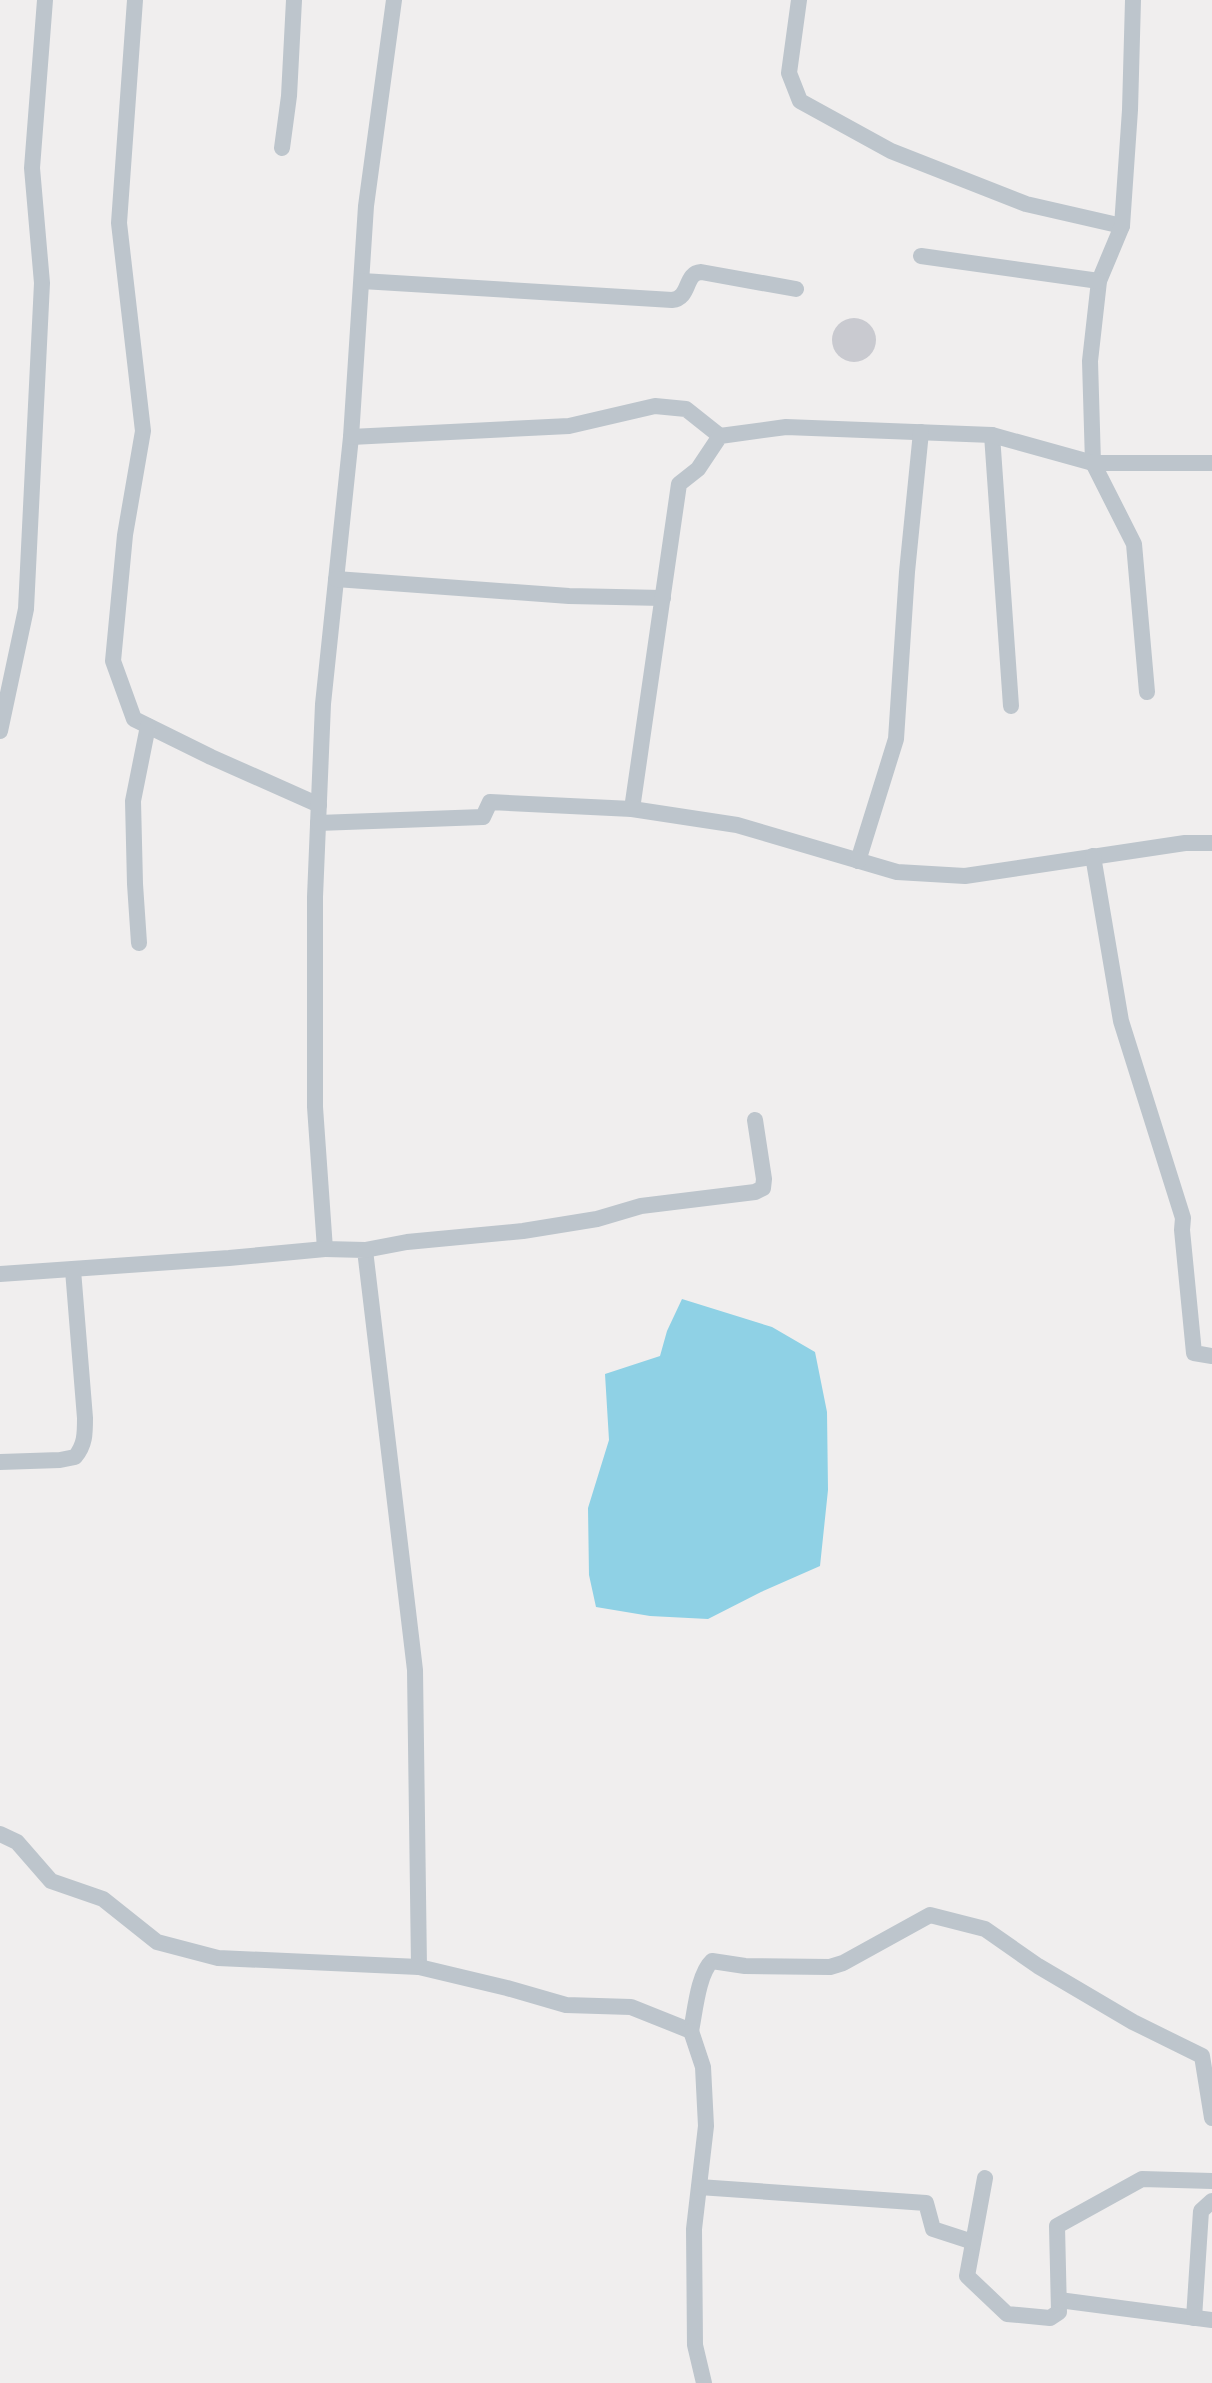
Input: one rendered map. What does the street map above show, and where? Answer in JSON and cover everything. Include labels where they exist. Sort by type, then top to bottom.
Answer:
[{"type":"street","points":[[0,731],[27,599],[42,283],[32,168],[44,0]]},
{"type":"street","points":[[135,0],[119,223],[143,431],[125,535],[113,661],[134,719],[211,757],[319,804]]},
{"type":"street","points":[[282,148],[289,96],[294,0]]},
{"type":"street","points":[[325,1248],[315,1107],[315,897],[324,704],[350,437],[366,206],[394,0]]},
{"type":"street","points":[[799,0],[789,73],[800,100],[891,152],[1026,204],[1122,226]]},
{"type":"street","points":[[1133,0],[1130,110],[1122,226],[1099,281],[1090,361],[1093,463],[1134,544],[1147,692]]},
{"type":"street","points":[[921,256],[1099,281]]},
{"type":"street","points":[[362,281],[672,300],[678,299],[683,295],[691,276],[695,272],[701,272],[796,289]]},
{"type":"street","points":[[350,437],[569,426],[656,406],[686,409],[720,436],[786,427],[920,432],[992,436],[1093,463],[1212,463]]},
{"type":"street","points":[[858,861],[896,740],[907,572],[920,432]]},
{"type":"street","points":[[632,809],[679,484],[698,468],[720,436]]},
{"type":"street","points":[[992,436],[1011,706]]},
{"type":"street","points":[[336,579],[569,596],[663,598]]},
{"type":"street","points":[[139,943],[135,884],[133,801],[148,726]]},
{"type":"street","points":[[318,822],[484,817],[490,802],[632,809],[737,825],[897,872],[965,876],[1185,842],[1212,843]]},
{"type":"street","points":[[1093,856],[1121,1021],[1183,1218],[1182,1230],[1194,1353],[1212,1356]]},
{"type":"street","points":[[0,1274],[73,1270],[325,1248],[365,1250],[407,1242],[523,1231],[597,1218],[641,1206],[754,1192],[763,1188],[764,1179],[755,1120]]},
{"type":"street","points":[[365,1250],[415,1670],[419,1967]]},
{"type":"street","points":[[0,1462],[67,1459],[75,1457],[82,1448],[85,1436],[85,1418],[73,1270]]},
{"type":"street","points":[[0,1834],[17,1842],[51,1881],[103,1899],[157,1942],[218,1958],[419,1967],[507,1988],[566,2005],[631,2007],[691,2031]]},
{"type":"street","points":[[704,2383],[695,2345],[694,2228],[706,2126],[703,2067],[691,2031],[706,1966],[712,1962],[745,1966],[830,1967],[843,1963],[930,1915],[985,1929],[1038,1966],[1133,2022],[1202,2056],[1212,2118]]},
{"type":"street","points":[[985,2178],[967,2276],[1007,2314],[1050,2318],[1059,2312],[1057,2226],[1142,2179],[1212,2181]]},
{"type":"street","points":[[699,2187],[926,2203],[933,2228],[973,2242]]},
{"type":"street","points":[[1194,2318],[1200,2211],[1212,2201]]},
{"type":"street","points":[[1059,2300],[1212,2320]]},
{"type":"water","points":[[682,1299],[772,1327],[815,1352],[827,1412],[828,1490],[820,1566],[761,1592],[708,1619],[650,1616],[596,1607],[589,1575],[588,1508],[609,1440],[605,1374],[660,1356],[667,1331]]},
{"type":"building","points":[[858,318],[870,324],[875,331],[875,349],[870,356],[863,361],[850,362],[842,359],[835,352],[832,336],[835,328],[842,321]]}]
